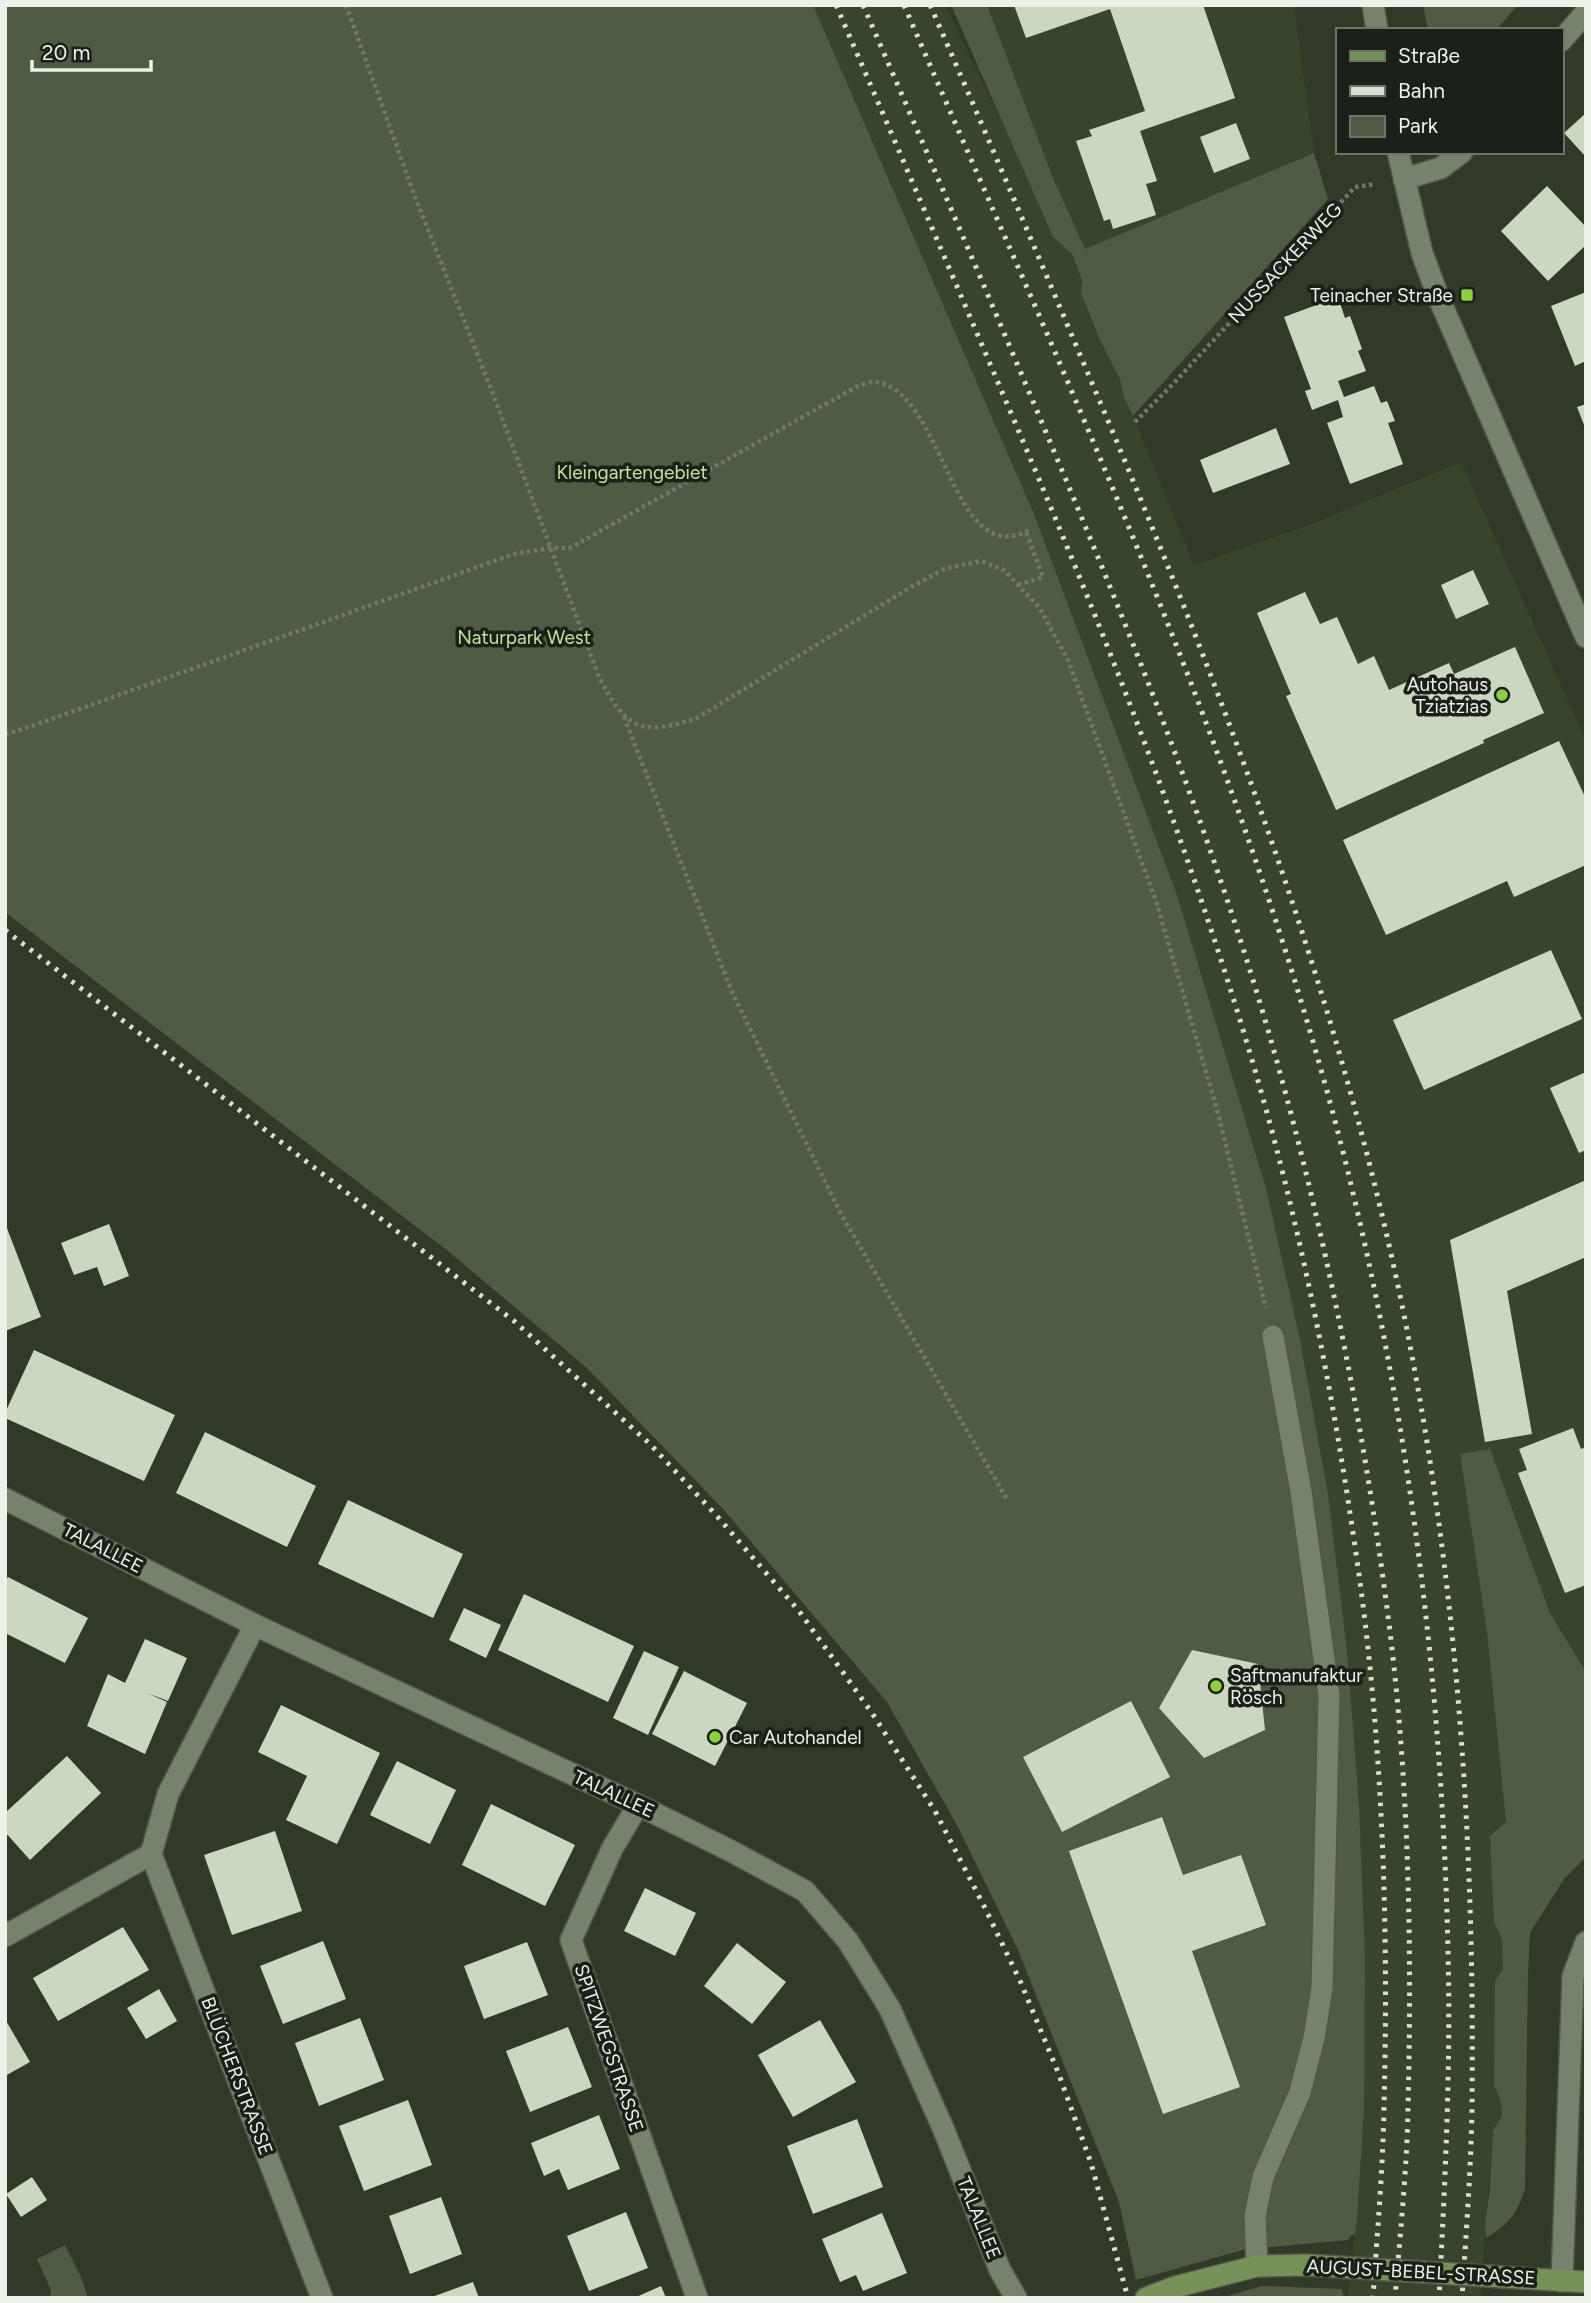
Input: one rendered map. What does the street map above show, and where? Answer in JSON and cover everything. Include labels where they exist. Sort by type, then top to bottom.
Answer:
[{"type":"street","points":[[1373,5],[1377,28]]},
{"type":"street","points":[[1563,39],[1586,12]]},
{"type":"street","points":[[1398,154],[1422,253],[1438,296],[1586,638]]},
{"type":"street","points":[[1404,179],[1441,168],[1459,154]]},
{"type":"street","points":[[1257,2266],[1255,2216],[1263,2177],[1300,2092],[1314,2038],[1322,1988],[1329,1695],[1301,1492],[1273,1336]]},
{"type":"street","name":"TALALLEE","points":[[5,1499],[256,1625],[732,1851],[805,1891],[848,1941],[890,2009],[943,2128],[1000,2270],[1016,2298]]},
{"type":"street","points":[[5,1937],[151,1854],[168,1794],[256,1625]]},
{"type":"street","name":"SPITZWEGSTRASSE","points":[[638,1805],[612,1849],[571,1940],[697,2298]]},
{"type":"street","name":"BLÜCHERSTRASSE","points":[[151,1854],[322,2298]]},
{"type":"street","points":[[1562,2281],[1573,1976],[1586,1942]]},
{"type":"street","name":"AUGUST-BEBEL-STRASSE","points":[[1146,2298],[1175,2287],[1257,2266],[1306,2264],[1586,2282]]},
{"type":"path","points":[[346,5],[412,189],[490,386],[599,677],[624,717],[738,1004],[841,1214],[1007,1501]]},
{"type":"path","name":"NUSSACKERWEG","points":[[1135,422],[1355,187],[1404,179]]},
{"type":"path","points":[[5,734],[514,554],[550,548],[570,548],[856,387],[874,382],[894,388],[916,412],[967,507],[983,530],[1000,537],[1029,531],[1043,577],[1018,585]]},
{"type":"path","points":[[624,717],[646,728],[670,727],[697,718],[944,569],[981,561],[1004,570],[1039,607],[1068,660],[1157,904],[1218,1113],[1273,1336]]},
{"type":"shaded area","points":[[813,5],[945,5],[1017,153],[1053,237],[1072,254],[1082,280],[1081,293],[1120,379],[1194,565],[1307,526],[1461,462],[1586,741],[1586,1672],[1550,1613],[1490,1450],[1460,1455],[1487,1632],[1506,1822],[1494,1922],[1502,1940],[1503,1969],[1495,1982],[1494,2085],[1501,2102],[1502,2116],[1493,2130],[1480,2298],[1348,2298],[1357,2218],[1364,2110],[1365,1957],[1359,1805],[1347,1650],[1328,1494],[1300,1339],[1266,1188],[1177,895],[1034,514]]},
{"type":"shaded area","points":[[987,5],[1294,5],[1314,153],[1085,249],[1053,178]]},
{"type":"green space","name":"Naturpark West","points":[[5,5],[813,5],[1034,514],[1177,895],[1266,1188],[1300,1339],[1328,1494],[1347,1650],[1359,1805],[1365,1957],[1364,2110],[1355,2235],[1351,2235],[1348,2240],[1246,2249],[1136,2280],[1119,2202],[1018,1950],[958,1827],[887,1702],[724,1510],[587,1368],[448,1251],[5,912]]},
{"type":"green space","points":[[951,5],[987,5],[1053,178],[1085,249],[1314,153],[1328,199],[1133,416],[1124,397],[1120,379],[1081,293],[1082,280],[1072,254],[1053,237]]},
{"type":"green space","points":[[1423,5],[1518,5],[1498,28],[1428,28]]},
{"type":"green space","points":[[1490,1449],[1550,1613],[1586,1672],[1586,1857],[1564,1879],[1530,1933],[1525,2189],[1511,2218],[1486,2238],[1493,2130],[1502,2116],[1501,2102],[1494,2085],[1495,1981],[1503,1969],[1502,1940],[1494,1922],[1490,1836],[1506,1822],[1487,1632],[1460,1454]]},
{"type":"green space","points":[[65,2245],[88,2298],[50,2298],[51,2290],[37,2259]]},
{"type":"green space","points":[[1262,2286],[1342,2289],[1344,2298],[1221,2298]]},
{"type":"building","points":[[1014,5],[1203,5],[1235,98],[1140,131],[1157,181],[1146,184],[1156,215],[1113,229],[1110,219],[1104,221],[1076,141],[1092,136],[1089,130],[1145,111],[1110,9],[1026,38]]},
{"type":"building","points":[[1586,113],[1586,157],[1564,133]]},
{"type":"building","points":[[1236,123],[1250,159],[1214,173],[1200,137]]},
{"type":"building","points":[[1547,186],[1586,227],[1586,245],[1548,281],[1501,231]]},
{"type":"building","points":[[1586,292],[1586,361],[1575,366],[1551,306]]},
{"type":"building","points":[[1338,297],[1345,318],[1350,316],[1362,349],[1358,351],[1366,371],[1338,381],[1344,397],[1374,386],[1381,403],[1387,401],[1395,421],[1388,423],[1403,464],[1350,484],[1327,423],[1343,417],[1338,400],[1312,410],[1305,391],[1311,389],[1284,317]]},
{"type":"building","points":[[1586,404],[1586,430],[1577,407]]},
{"type":"building","points":[[1276,428],[1290,464],[1213,493],[1200,460]]},
{"type":"building","points":[[1473,570],[1489,604],[1456,619],[1441,585]]},
{"type":"building","points":[[1305,592],[1320,624],[1337,617],[1358,664],[1374,656],[1389,690],[1449,663],[1454,674],[1515,647],[1544,713],[1336,810],[1286,696],[1291,694],[1257,613]]},
{"type":"building","points":[[1559,741],[1586,799],[1586,865],[1514,897],[1507,881],[1386,935],[1343,840]]},
{"type":"building","points":[[1551,950],[1582,1019],[1424,1090],[1393,1020]]},
{"type":"building","points":[[1586,1072],[1586,1150],[1579,1153],[1550,1088]]},
{"type":"building","points":[[1586,1180],[1586,1257],[1507,1291],[1532,1434],[1485,1442],[1450,1240]]},
{"type":"building","points":[[5,1223],[41,1317],[5,1331]]},
{"type":"building","points":[[109,1224],[129,1276],[104,1286],[97,1267],[74,1275],[61,1243]]},
{"type":"building","points":[[34,1350],[175,1415],[144,1481],[5,1418]]},
{"type":"building","points":[[1573,1428],[1581,1449],[1586,1447],[1586,1585],[1565,1593],[1518,1473],[1527,1470],[1519,1449]]},
{"type":"building","points":[[205,1432],[316,1486],[287,1547],[176,1493]]},
{"type":"building","points":[[348,1500],[463,1554],[433,1618],[318,1564]]},
{"type":"building","points":[[8,1577],[88,1618],[65,1663],[5,1633],[5,1582]]},
{"type":"building","points":[[524,1594],[634,1646],[608,1702],[498,1650]]},
{"type":"building","points":[[464,1608],[501,1625],[486,1658],[449,1640]]},
{"type":"building","points":[[145,1639],[187,1658],[168,1701],[147,1693],[167,1702],[145,1754],[87,1726],[108,1674],[125,1683]]},
{"type":"building","name":"Saftmanufaktur Rösch","points":[[1192,1650],[1258,1664],[1265,1730],[1204,1758],[1159,1708]]},
{"type":"building","points":[[644,1651],[679,1667],[648,1735],[613,1718]]},
{"type":"building","points":[[684,1671],[747,1703],[715,1766],[652,1734]]},
{"type":"building","points":[[1131,1701],[1170,1777],[1062,1832],[1023,1757]]},
{"type":"building","points":[[281,1705],[380,1753],[337,1844],[286,1820],[307,1776],[258,1752]]},
{"type":"building","points":[[67,1756],[101,1793],[30,1860],[5,1832],[5,1813]]},
{"type":"building","points":[[397,1761],[456,1790],[430,1844],[370,1815]]},
{"type":"building","points":[[491,1804],[575,1845],[545,1906],[462,1865]]},
{"type":"building","points":[[1162,1817],[1183,1875],[1241,1855],[1266,1925],[1192,1951],[1240,2087],[1163,2114],[1069,1851]]},
{"type":"building","points":[[275,1831],[302,1911],[232,1935],[204,1855]]},
{"type":"building","points":[[645,1888],[696,1913],[675,1956],[624,1931]]},
{"type":"building","points":[[123,1927],[149,1970],[58,2021],[33,1978]]},
{"type":"building","points":[[323,1941],[346,1999],[283,2024],[260,1966]]},
{"type":"building","points":[[527,1942],[548,1995],[484,2019],[464,1966]]},
{"type":"building","points":[[737,1943],[786,1982],[752,2024],[704,1986]]},
{"type":"building","points":[[159,1989],[177,2021],[146,2039],[127,2008]]},
{"type":"building","points":[[360,2018],[384,2080],[319,2106],[295,2043]]},
{"type":"building","points":[[5,2019],[30,2062],[5,2076]]},
{"type":"building","points":[[820,2020],[856,2082],[793,2117],[758,2055]]},
{"type":"building","points":[[568,2027],[592,2087],[530,2112],[506,2051]]},
{"type":"building","points":[[408,2100],[432,2165],[364,2191],[339,2126]]},
{"type":"building","points":[[599,2115],[620,2169],[568,2190],[559,2169],[544,2176],[531,2143]]},
{"type":"building","points":[[857,2119],[883,2187],[813,2214],[787,2146]]},
{"type":"building","points":[[32,2177],[47,2200],[21,2217],[6,2194]]},
{"type":"building","points":[[441,2197],[462,2254],[410,2274],[389,2216]]},
{"type":"building","points":[[626,2212],[648,2268],[589,2291],[567,2236]]},
{"type":"building","points":[[882,2213],[907,2273],[863,2291],[856,2275],[840,2282],[822,2239]]},
{"type":"building","points":[[473,2282],[479,2298],[432,2298],[432,2297]]},
{"type":"building","points":[[661,2286],[666,2298],[634,2298]]},
{"type":"railway","points":[[836,5],[1043,489],[1135,718],[1218,951],[1261,1091],[1293,1216],[1343,1469],[1363,1604],[1377,1747],[1384,1891],[1385,2034],[1382,2154],[1373,2298]]},
{"type":"railway","points":[[863,5],[1061,468],[1172,746],[1246,958],[1308,1180],[1342,1332],[1369,1486],[1391,1640],[1402,1756],[1408,1873],[1409,2049],[1406,2154],[1395,2298]]},
{"type":"railway","points":[[904,5],[1090,434],[1206,723],[1259,869],[1306,1018],[1347,1168],[1389,1361],[1405,1459],[1419,1557],[1439,1754],[1449,1994],[1447,2124],[1439,2298]]},
{"type":"railway","points":[[930,5],[1109,423],[1240,753],[1280,864],[1316,977],[1350,1090],[1379,1204],[1423,1417],[1450,1613],[1459,1712],[1466,1810],[1472,2007],[1471,2130],[1462,2298]]},
{"type":"railway","points":[[5,930],[514,1321],[650,1444],[799,1611],[872,1713],[935,1811],[1021,1983],[1058,2072],[1091,2163],[1128,2298]]},
{"type":"place","name":"Teinacher Straße","points":[[1467,295]]},
{"type":"place","name":"Autohaus Tziatzias","points":[[1502,695]]},
{"type":"place","name":"Saftmanufaktur Rösch","points":[[1216,1686]]},
{"type":"place","name":"Car Autohandel","points":[[715,1737]]},
{"type":"park label","name":"Kleingartengebiet","points":[[632,472]]}]
